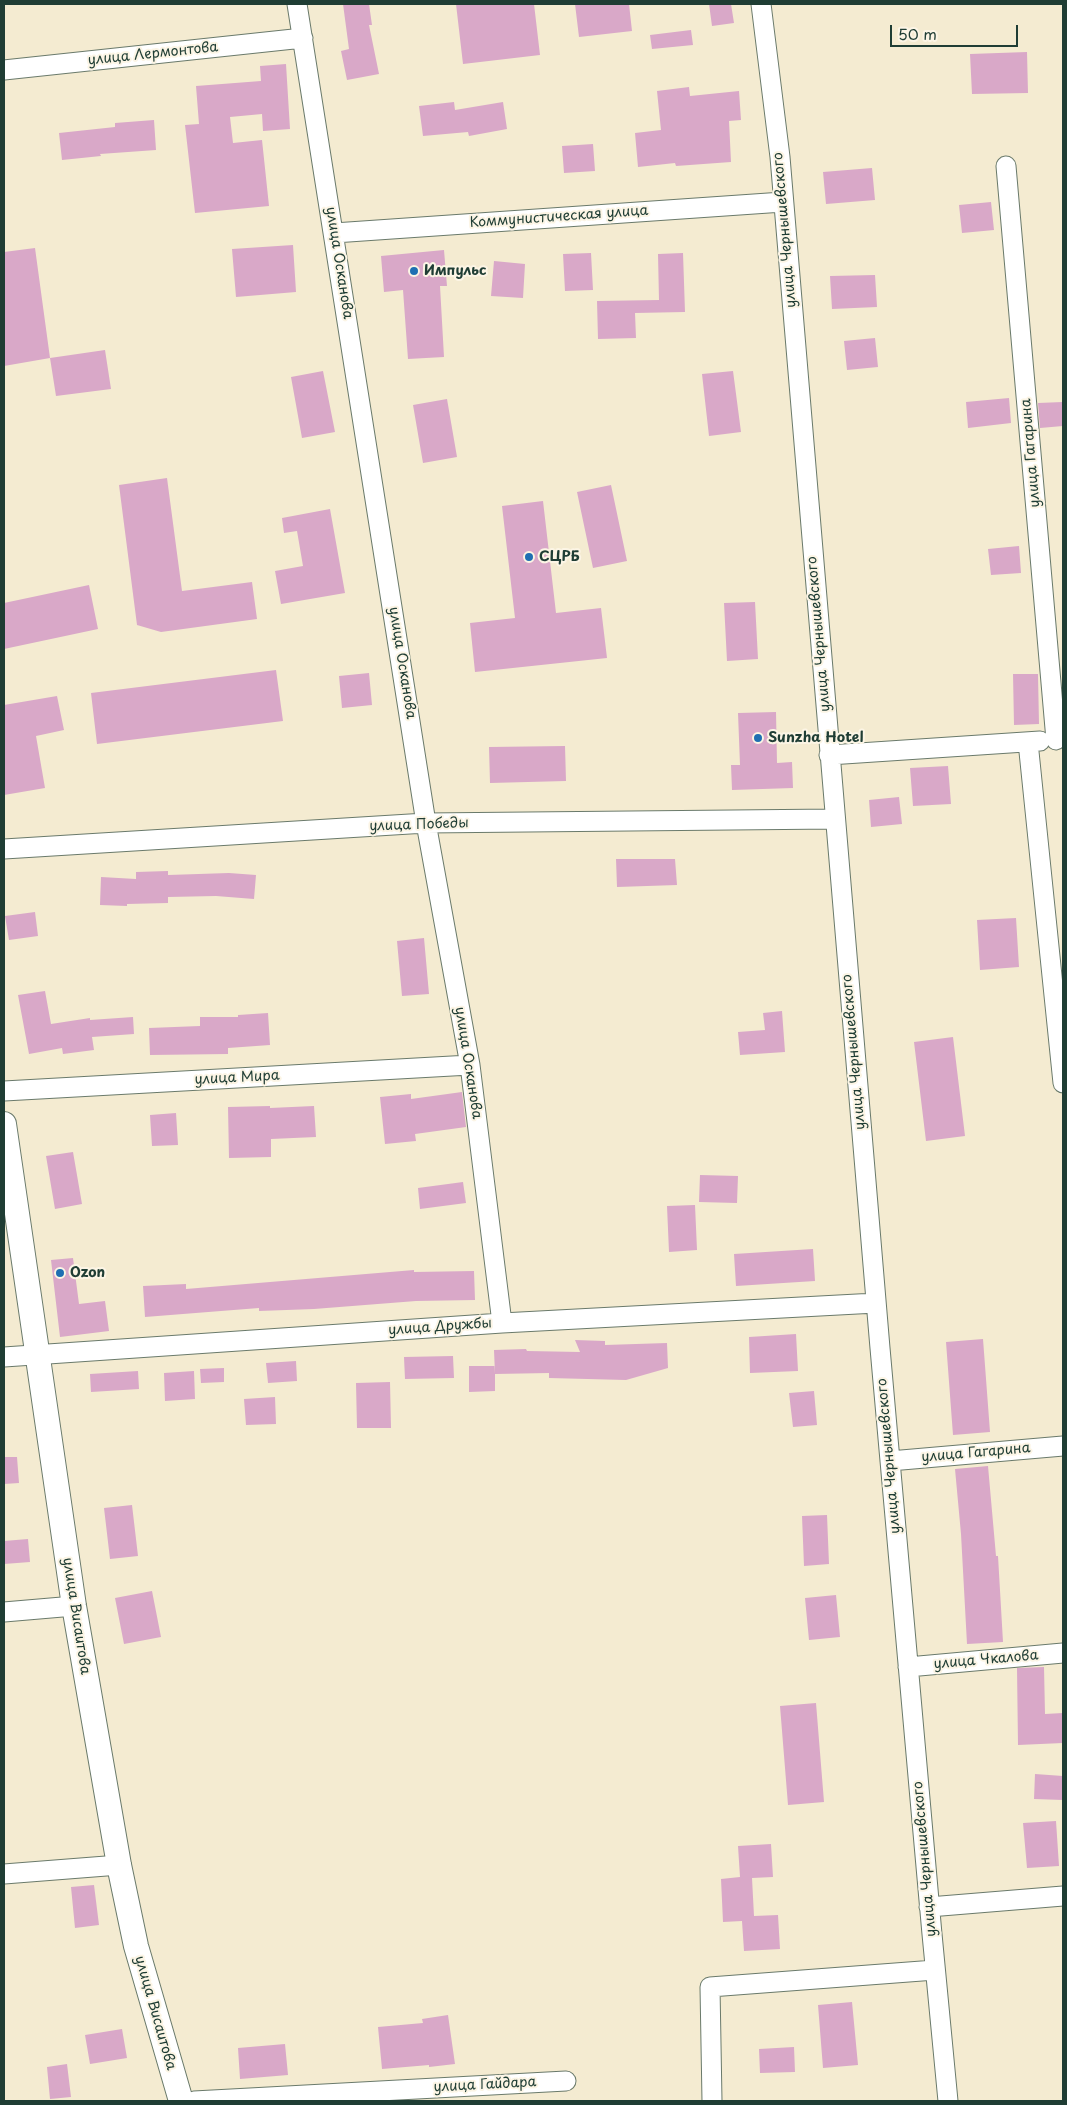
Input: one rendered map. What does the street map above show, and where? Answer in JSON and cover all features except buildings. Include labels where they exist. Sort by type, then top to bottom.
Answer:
[{"type":"street","name":"улица Осканова","points":[[297,4],[426,823],[470,1065],[502,1323]]},
{"type":"street","name":"улица Чернышевского","points":[[761,4],[783,202],[876,1303],[948,2101]]},
{"type":"street","name":"улица Лермонтова","points":[[4,70],[303,38]]},
{"type":"street","name":"улица Гагарина","points":[[1006,166],[1060,740]]},
{"type":"street","name":"Коммунистическая улица","points":[[334,233],[783,202]]},
{"type":"street","points":[[829,755],[1060,740]]},
{"type":"street","points":[[1028,742],[1063,1083]]},
{"type":"street","name":"улица Победы","points":[[4,849],[426,823],[834,819]]},
{"type":"street","name":"улица Мира","points":[[4,1091],[470,1065]]},
{"type":"street","name":"улица Висаитова","points":[[4,1124],[74,1606],[119,1866],[136,1946],[181,2101]]},
{"type":"street","name":"улица Дружбы","points":[[4,1357],[502,1323],[876,1303]]},
{"type":"street","name":"улица Гагарина","points":[[890,1460],[1063,1446]]},
{"type":"street","points":[[4,1612],[74,1606]]},
{"type":"street","name":"улица Чкалова","points":[[908,1667],[1063,1653]]},
{"type":"street","points":[[4,1874],[119,1866]]},
{"type":"street","points":[[929,1906],[1063,1896]]},
{"type":"street","points":[[712,2101],[710,1987],[935,1970]]},
{"type":"street","name":"улица Гайдара","points":[[194,2101],[566,2081]]},
{"type":"place","name":"Импульс","points":[[414,271]]},
{"type":"place","name":"СЦРБ","points":[[529,557]]},
{"type":"place","name":"Sunzha Hotel","points":[[758,738]]},
{"type":"place","name":"Ozon","points":[[60,1273]]}]
